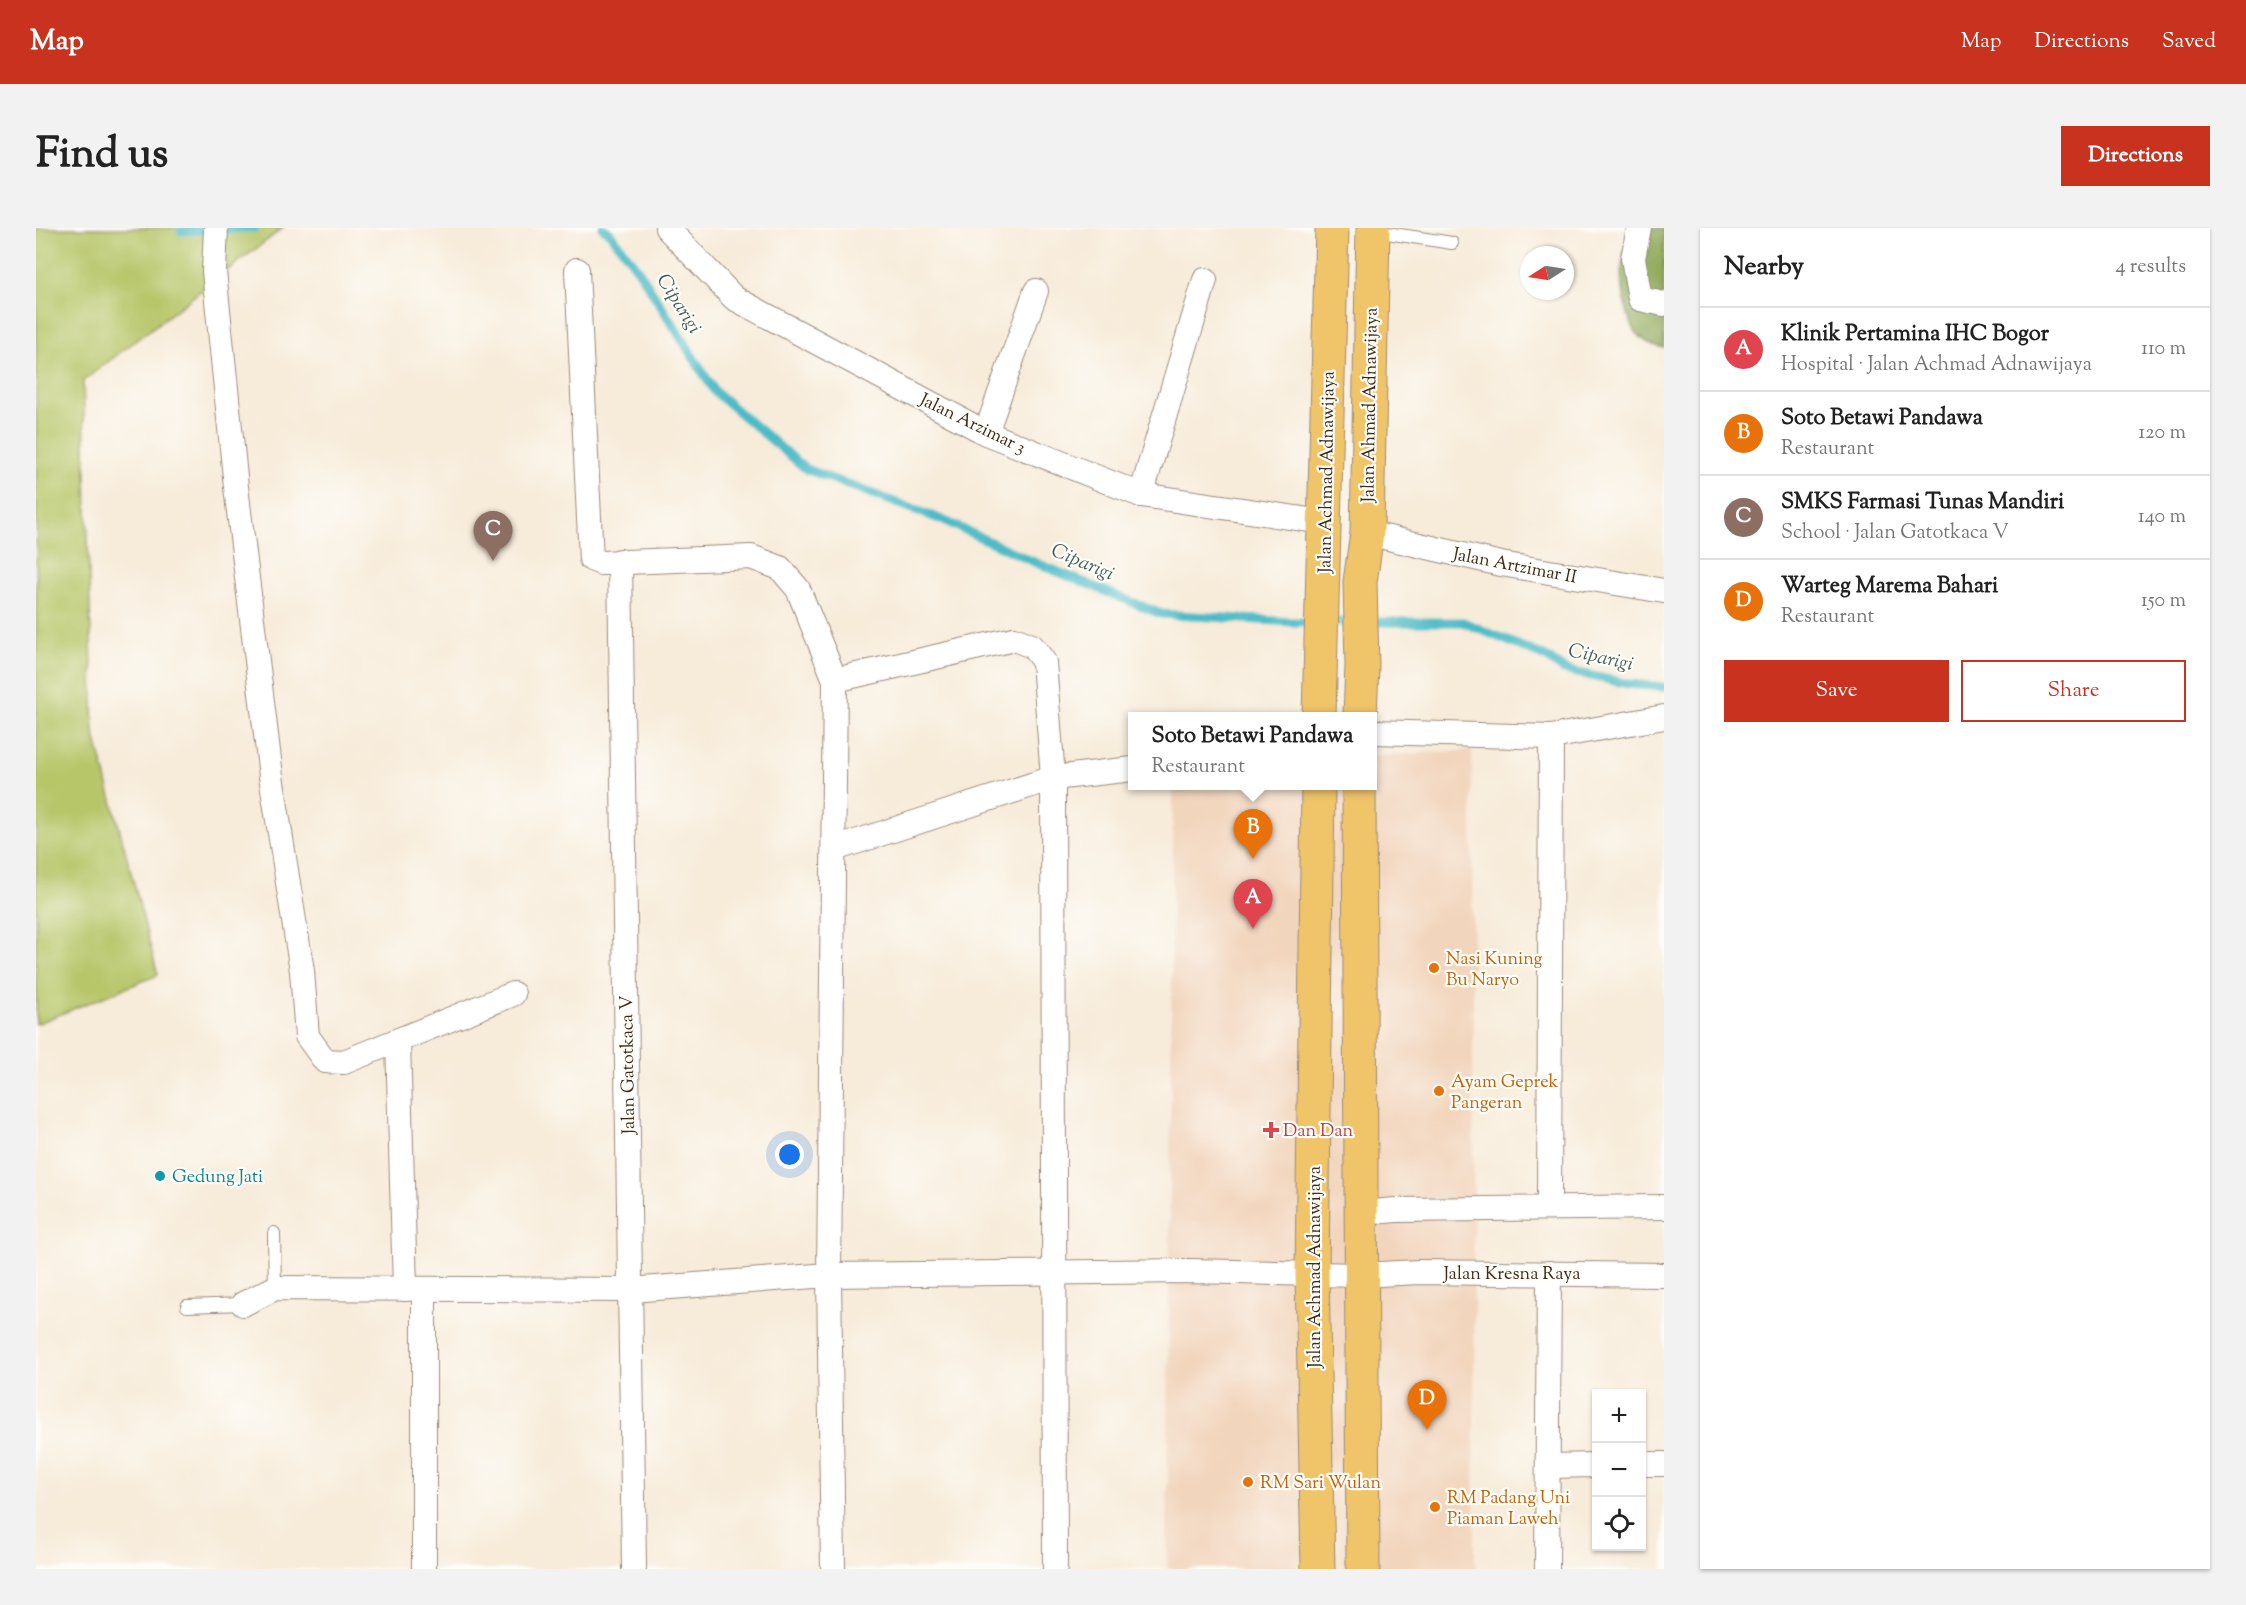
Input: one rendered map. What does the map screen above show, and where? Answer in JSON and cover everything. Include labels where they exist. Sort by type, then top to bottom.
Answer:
[{"type":"main road","name":"Jalan Achmad Adnawijaya","points":[[1319,712],[1332,228]]},
{"type":"main road","name":"Jalan Ahmad Adnawijaya","points":[[1364,557],[1373,230]]},
{"type":"main road","name":"Jalan Achmad Adnawijaya","points":[[1360,712],[1364,557]]},
{"type":"main road","points":[[1324,569],[1364,557]]},
{"type":"main road","name":"Jalan Achmad Adnawijaya","points":[[1317,1569],[1312,1274],[1318,790]]},
{"type":"main road","points":[[1359,790],[1363,1569]]},
{"type":"street","points":[[216,228],[214,271],[236,487],[268,753],[302,971],[307,1036],[325,1061],[344,1062],[513,994]]},
{"type":"street","name":"Jalan Arzimar 3","points":[[667,228],[734,298],[986,433],[1141,495],[1323,522]]},
{"type":"street","points":[[1639,228],[1633,258],[1640,298],[1664,304]]},
{"type":"street","points":[[577,270],[591,559],[601,563],[752,557],[780,568],[798,589],[835,680],[829,1275],[832,1569]]},
{"type":"street","points":[[1141,495],[1205,280]]},
{"type":"street","points":[[986,433],[1036,291]]},
{"type":"street","name":"Jalan Artzimar II","points":[[1364,557],[1501,564],[1664,591]]},
{"type":"street","name":"Jalan Gatotkaca V","points":[[620,561],[634,1569]]},
{"type":"street","points":[[835,680],[1014,639],[1032,646],[1044,662],[1053,778],[1055,1569]]},
{"type":"street","points":[[1377,732],[1551,737],[1664,717]]},
{"type":"street","points":[[1549,1207],[1551,737]]},
{"type":"street","points":[[834,849],[1053,778],[1128,770]]},
{"type":"street","points":[[398,1041],[414,1289],[424,1569]]},
{"type":"street","points":[[1360,1214],[1396,1210],[1664,1207]]},
{"type":"street","name":"Jalan Kresna Raya","points":[[275,1288],[630,1290],[829,1275],[1190,1271],[1360,1275],[1419,1272],[1664,1275]]},
{"type":"street","points":[[1547,1569],[1549,1273]]},
{"type":"street","points":[[243,1304],[275,1288]]},
{"type":"street","points":[[1646,1464],[1664,1464]]},
{"type":"street","points":[[1549,1466],[1592,1465]]},
{"type":"lane","points":[[1373,230],[1452,243]]},
{"type":"lane","points":[[274,1233],[275,1288]]},
{"type":"lane","points":[[188,1306],[243,1304]]},
{"type":"shaded area","points":[[1472,750],[1475,1569],[1167,1569],[1173,790],[1377,790],[1377,756]]},
{"type":"green space","points":[[36,228],[283,228],[83,381],[94,732],[158,975],[36,1024]]},
{"type":"green space","points":[[1644,228],[1664,228],[1664,348],[1648,343],[1636,332],[1628,315],[1624,294],[1622,273],[1624,254]]},
{"type":"waterway","name":"Ciparigi","points":[[181,231],[255,228]]},
{"type":"waterway","name":"Ciparigi","points":[[603,228],[610,233],[639,271],[715,392],[806,469],[945,521],[1034,562],[1161,614],[1293,622],[1463,622],[1546,657],[1564,670],[1629,684],[1664,687]]},
{"type":"place","name":"SMKS Farmasi Tunas Mandiri","points":[[493,561]]},
{"type":"place","name":"Soto Betawi Pandawa","points":[[1253,859]]},
{"type":"place","name":"Klinik Pertamina IHC Bogor","points":[[1253,929]]},
{"type":"place","name":"Nasi Kuning Bu Naryo","points":[[1434,968]]},
{"type":"place","name":"Ayam Geprek Pangeran","points":[[1439,1091]]},
{"type":"place","name":"Dan Dan","points":[[1271,1130]]},
{"type":"place","name":"Gedung Jati","points":[[160,1176]]},
{"type":"place","name":"Warteg Marema Bahari","points":[[1427,1430]]},
{"type":"place","name":"RM Sari Wulan","points":[[1248,1482]]},
{"type":"place","name":"RM Padang Uni Piaman Laweh","points":[[1435,1507]]}]
